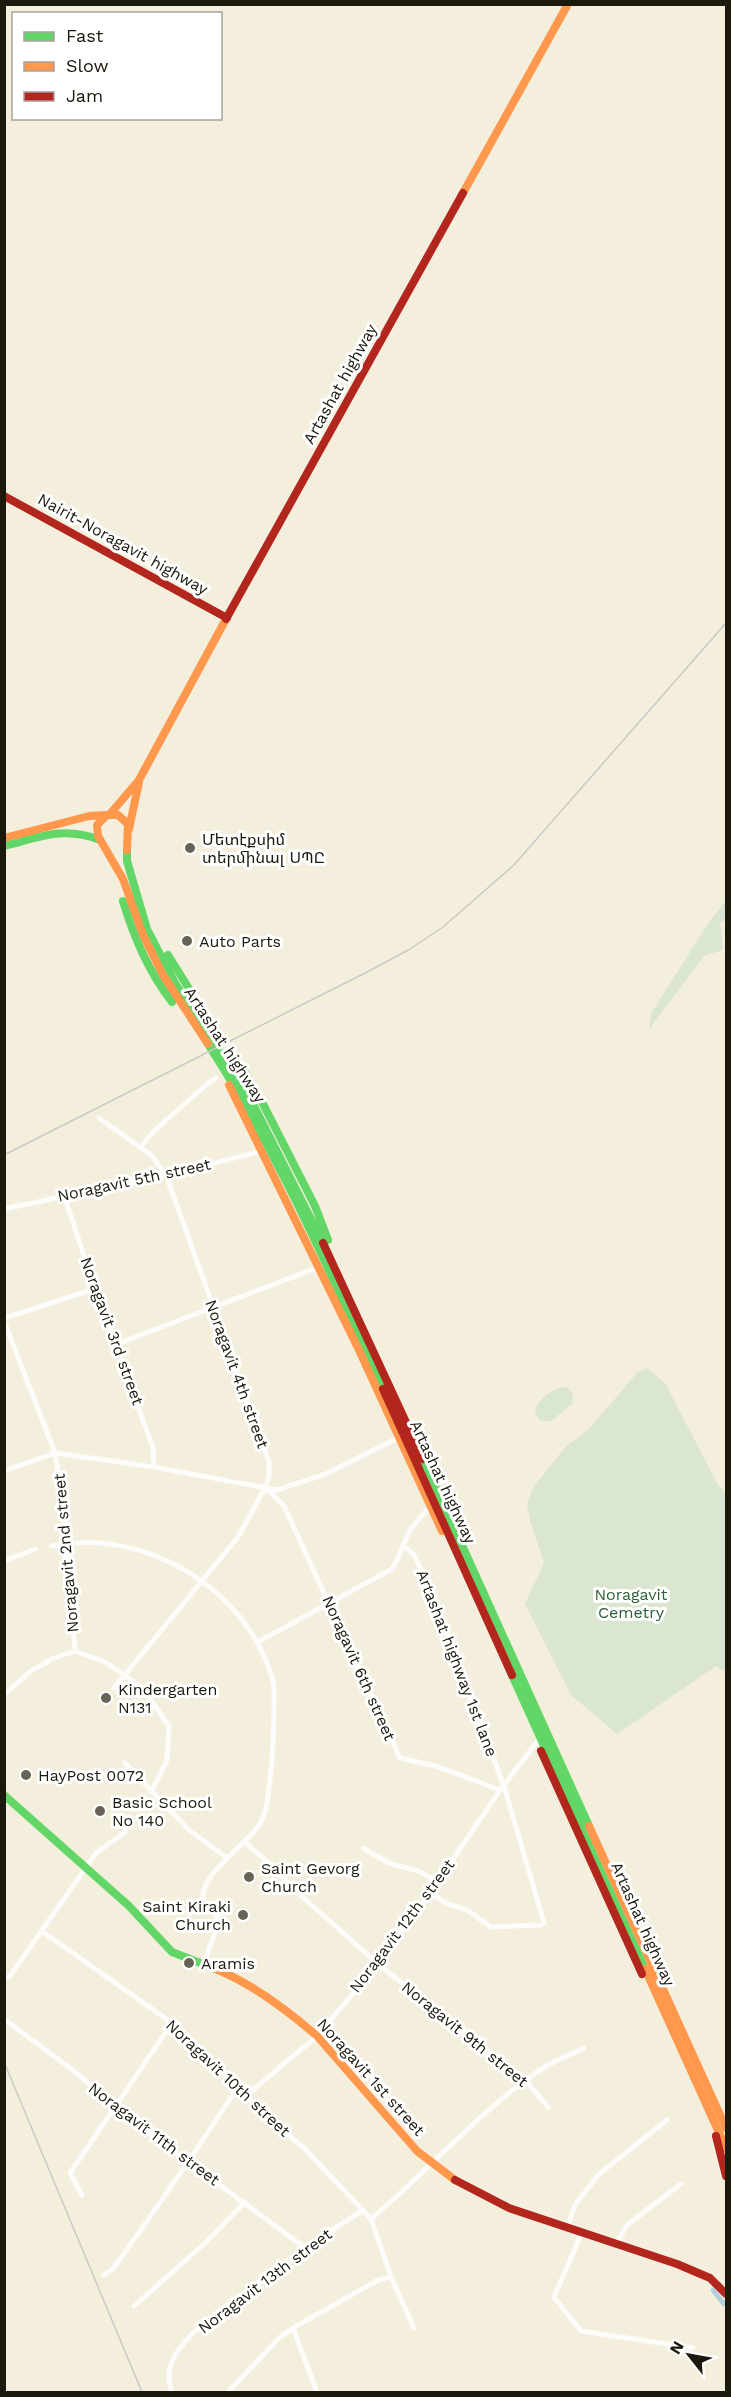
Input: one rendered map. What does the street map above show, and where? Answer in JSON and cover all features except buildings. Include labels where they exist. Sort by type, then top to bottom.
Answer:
[{"type":"main road","name":"Artashat highway","points":[[568,4],[227,618],[140,780],[97,825],[97,833],[114,861],[143,935],[172,985],[264,1124],[338,1272],[726,2128]]},
{"type":"main road","name":"Nairit-Noragavit highway","points":[[4,496],[227,618]]},
{"type":"main road","name":"Artashat highway","points":[[140,780],[126,851],[129,871],[147,929],[172,985]]},
{"type":"main road","points":[[4,838],[89,816],[108,814],[123,817],[129,833],[123,843],[116,846],[81,832],[68,831],[4,846]]},
{"type":"main road","name":"Artashat highway","points":[[114,861],[138,947],[155,978],[179,1009],[239,1104],[319,1267],[717,2137],[726,2176]]},
{"type":"main road","points":[[129,871],[157,933],[193,995],[179,1009]]},
{"type":"main road","points":[[218,1068],[229,1064],[244,1071],[315,1206],[324,1226],[338,1272]]},
{"type":"main road","name":"Artashat highway","points":[[230,1071],[349,1311],[726,2148]]},
{"type":"main road","name":"Noragavit 1st street","points":[[4,1795],[129,1906],[172,1952],[261,1992],[299,2020],[317,2036],[398,2131],[432,2164],[453,2179],[486,2198],[567,2228],[677,2264],[710,2278],[726,2293]]},
{"type":"street","points":[[141,1147],[154,1131],[207,1083],[216,1078]]},
{"type":"street","name":"Noragavit 4th street","points":[[99,1118],[141,1147],[159,1163],[166,1175],[269,1462],[269,1476],[265,1488],[238,1537],[114,1688]]},
{"type":"street","name":"Noragavit 5th street","points":[[4,1209],[166,1175],[263,1151]]},
{"type":"street","name":"Noragavit 3rd street","points":[[64,1195],[95,1289],[117,1344],[153,1448],[154,1467]]},
{"type":"street","points":[[117,1344],[319,1267]]},
{"type":"street","points":[[4,1319],[95,1289]]},
{"type":"street","name":"Noragavit 2nd street","points":[[4,1319],[55,1453],[64,1504],[75,1651]]},
{"type":"street","points":[[4,1471],[55,1453],[154,1467],[283,1490],[327,1474],[398,1438]]},
{"type":"street","name":"Noragavit 6th street","points":[[265,1488],[284,1506],[400,1758],[436,1766],[502,1788]]},
{"type":"street","points":[[258,1642],[392,1569],[417,1520],[430,1507]]},
{"type":"street","points":[[52,1546],[91,1542],[159,1556],[179,1566],[227,1602],[258,1642],[274,1684],[273,1763],[266,1809],[260,1824],[246,1843],[226,1857],[218,1866],[202,1893],[204,1903],[216,1914],[218,1922],[203,1965]]},
{"type":"street","name":"Artashat highway 1st lane","points":[[403,1545],[414,1555],[421,1569],[502,1788],[544,1923],[491,1927],[467,1910],[446,1903],[430,1893]]},
{"type":"street","points":[[4,1561],[35,1550]]},
{"type":"street","points":[[4,1695],[31,1671],[54,1658],[75,1651],[105,1662],[143,1689],[169,1726],[167,1760],[151,1792]]},
{"type":"street","name":"Noragavit 12th street","points":[[248,2094],[317,2036],[378,1964],[537,1742]]},
{"type":"street","points":[[125,1763],[190,1831],[226,1857]]},
{"type":"street","points":[[7,1978],[43,1932],[96,1853],[125,1832],[128,1822]]},
{"type":"street","name":"Noragavit 9th street","points":[[246,1843],[378,1964],[526,2081],[548,2107]]},
{"type":"street","points":[[363,1848],[389,1863],[418,1871],[437,1881]]},
{"type":"street","name":"Noragavit 10th street","points":[[43,1932],[172,2023],[248,2094],[255,2108],[304,2148],[371,2219],[391,2277],[414,2328]]},
{"type":"street","name":"Noragavit 11th street","points":[[4,2019],[70,2068],[188,2163],[245,2202],[304,2247]]},
{"type":"street","points":[[82,2195],[70,2173],[172,2023]]},
{"type":"street","points":[[371,2219],[469,2128],[526,2081],[544,2067],[585,2048]]},
{"type":"street","points":[[104,2275],[113,2268],[188,2163],[238,2087]]},
{"type":"street","points":[[567,2228],[575,2205],[599,2174],[667,2120]]},
{"type":"street","points":[[616,2244],[627,2225],[681,2184]]},
{"type":"street","points":[[134,2306],[204,2244],[245,2202]]},
{"type":"street","name":"Noragavit 13th street","points":[[172,2392],[168,2382],[170,2368],[176,2355],[205,2322],[304,2247],[362,2211]]},
{"type":"street","points":[[582,2232],[554,2297],[581,2331],[693,2348]]},
{"type":"street","points":[[228,2392],[280,2337],[378,2280],[391,2277]]},
{"type":"street","points":[[293,2328],[317,2392]]},
{"type":"green space","points":[[726,901],[726,918],[720,923],[723,950],[704,956],[649,1029],[652,1012],[711,919]]},
{"type":"green space","name":"Noragavit Cemetry","points":[[647,1368],[665,1383],[718,1485],[726,1493],[726,1672],[716,1666],[617,1734],[571,1695],[525,1604],[544,1563],[527,1505],[533,1488],[566,1446],[588,1430],[637,1373]]},
{"type":"green space","points":[[568,1388],[573,1393],[572,1404],[551,1421],[541,1421],[535,1412],[539,1403],[553,1390]]},
{"type":"waterway","points":[[713,2290],[724,2304]]},
{"type":"railway","points":[[4,1155],[369,971],[410,949],[443,927],[513,866],[726,623]]},
{"type":"railway","points":[[4,2062],[142,2392]]},
{"type":"traffic: fast","points":[[4,846],[40,836],[63,833],[100,840]]},
{"type":"traffic: fast","points":[[127,850],[127,861],[147,929],[175,983],[249,1096],[323,1243]]},
{"type":"traffic: fast","points":[[123,901],[143,954],[172,1002]]},
{"type":"traffic: fast","points":[[168,955],[193,995],[183,1006]]},
{"type":"traffic: fast","points":[[208,1044],[257,1127],[302,1213],[383,1389]]},
{"type":"traffic: fast","points":[[226,1064],[233,1064],[244,1071],[260,1098],[315,1206],[328,1240]]},
{"type":"traffic: fast","points":[[423,1459],[589,1826]]},
{"type":"traffic: fast","points":[[512,1675],[645,1969]]},
{"type":"traffic: fast","points":[[4,1795],[129,1906],[172,1952],[218,1970]]},
{"type":"traffic: slow","points":[[463,193],[568,4]]},
{"type":"traffic: slow","points":[[110,814],[139,780],[226,619]]},
{"type":"traffic: slow","points":[[129,829],[139,782]]},
{"type":"traffic: slow","points":[[4,838],[89,816],[107,815]]},
{"type":"traffic: slow","points":[[127,850],[128,824],[118,815],[107,815],[97,825],[98,836],[123,879],[143,935],[163,975],[208,1044]]},
{"type":"traffic: slow","points":[[229,1085],[359,1350],[442,1531]]},
{"type":"traffic: slow","points":[[589,1826],[726,2128]]},
{"type":"traffic: slow","points":[[645,1969],[726,2148]]},
{"type":"traffic: slow","points":[[218,1970],[270,1999],[317,2036],[417,2151],[455,2180]]},
{"type":"traffic: jam","points":[[226,619],[463,193]]},
{"type":"traffic: jam","points":[[4,496],[227,618]]},
{"type":"traffic: jam","points":[[323,1243],[423,1459]]},
{"type":"traffic: jam","points":[[383,1389],[512,1675]]},
{"type":"traffic: jam","points":[[541,1751],[642,1974]]},
{"type":"traffic: jam","points":[[716,2136],[726,2176]]},
{"type":"traffic: jam","points":[[455,2180],[509,2208],[677,2264],[710,2278],[726,2294]]},
{"type":"place","name":"Մետէքսիմ տերմինալ ՍՊԸ","points":[[190,848]]},
{"type":"place","name":"Auto Parts","points":[[187,941]]},
{"type":"place","name":"Kindergarten N131","points":[[106,1698]]},
{"type":"place","name":"HayPost 0072","points":[[26,1775]]},
{"type":"place","name":"Basic School No 140","points":[[100,1811]]},
{"type":"place","name":"Saint Gevorg Church","points":[[249,1877]]},
{"type":"place","name":"Saint Kiraki Church","points":[[243,1915]]},
{"type":"place","name":"Aramis","points":[[189,1963]]}]
